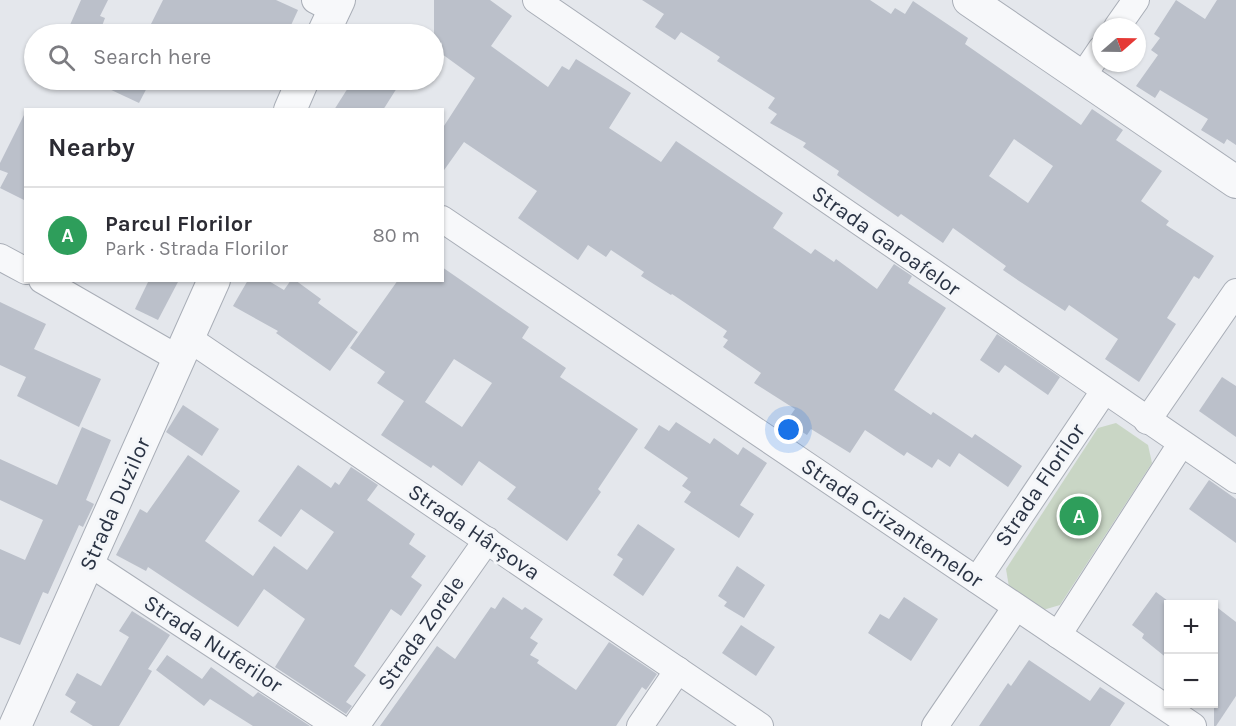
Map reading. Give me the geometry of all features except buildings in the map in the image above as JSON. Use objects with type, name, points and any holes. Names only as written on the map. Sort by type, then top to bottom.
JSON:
[{"type":"street","name":"Strada Garoafelor","points":[[536,0],[1236,480]]},
{"type":"street","points":[[969,0],[1236,182]]},
{"type":"street","points":[[1123,18],[1136,0]]},
{"type":"street","points":[[1082,76],[1092,62]]},
{"type":"street","points":[[291,108],[299,90]]},
{"type":"street","name":"Strada Crizantemelor","points":[[444,220],[1193,726]]},
{"type":"street","points":[[0,257],[24,270]]},
{"type":"street","name":"Strada Hârșova","points":[[46,282],[184,348],[487,540],[760,726]]},
{"type":"street","name":"Strada Duzilor","points":[[11,718],[89,563],[213,282]]},
{"type":"street","points":[[1147,420],[1236,292]]},
{"type":"street","name":"Strada Florilor","points":[[977,580],[1104,391]]},
{"type":"street","points":[[1058,635],[1181,444]]},
{"type":"street","name":"Strada Zorele","points":[[356,726],[487,540]]},
{"type":"street","name":"Strada Nuferilor","points":[[89,563],[337,726]]},
{"type":"street","points":[[935,726],[1016,607]]},
{"type":"street","points":[[640,726],[678,670]]},
{"type":"green space","points":[[1116,423],[1148,445],[1152,463],[1060,605],[1043,610],[1009,587],[1006,569],[1098,428]]},
{"type":"place","name":"Parcul Florilor","points":[[1079,516]]}]
